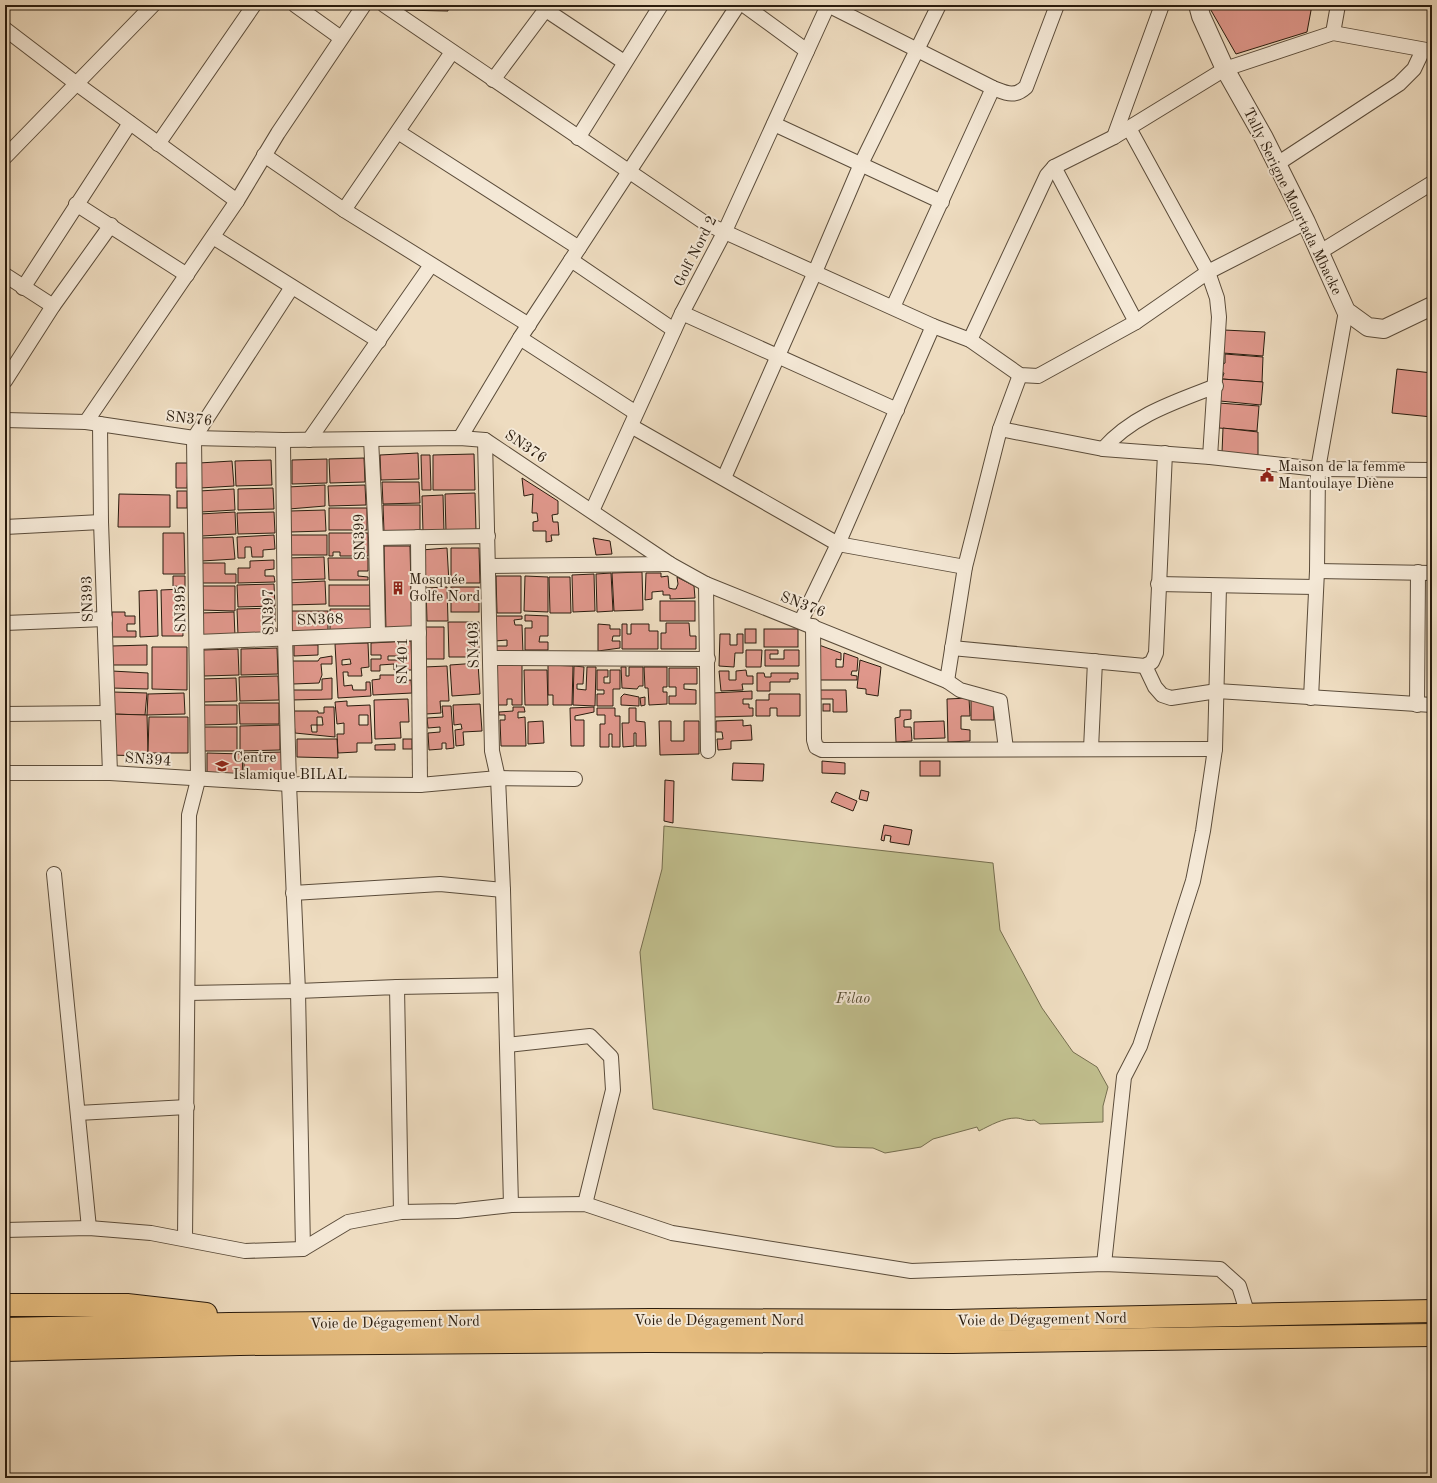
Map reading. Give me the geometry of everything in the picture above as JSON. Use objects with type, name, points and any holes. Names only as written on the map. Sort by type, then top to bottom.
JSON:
[{"type":"highway","points":[[5,1305],[127,1305],[215,1315],[246,1324]]},
{"type":"highway","name":"Voie de Dégagement Nord","points":[[5,1328],[651,1320],[951,1321],[1432,1311]]},
{"type":"highway","name":"Voie de Dégagement Nord","points":[[5,1350],[255,1344],[648,1341],[952,1342],[1432,1334]]},
{"type":"street","points":[[5,157],[153,5]]},
{"type":"street","points":[[158,144],[254,5]]},
{"type":"street","points":[[295,5],[341,38]]},
{"type":"street","points":[[86,422],[237,201],[264,155],[364,5]]},
{"type":"street","points":[[384,5],[705,223],[933,326],[970,340],[1020,375],[1032,377],[1043,374],[1136,322],[1208,272],[1306,222]]},
{"type":"street","points":[[578,138],[624,62],[661,5]]},
{"type":"street","points":[[828,5],[993,88],[1013,95],[1021,92],[1026,87],[1057,5]]},
{"type":"street","name":"Golf Nord 2","points":[[592,511],[674,330],[725,231],[828,5]]},
{"type":"street","points":[[724,478],[861,164],[916,49],[939,5]]},
{"type":"street","points":[[1114,138],[1162,5]]},
{"type":"street","name":"Tally Serigne Mourtada Mbacke","points":[[1198,5],[1201,16],[1225,69],[1277,164],[1306,222],[1346,311],[1368,327],[1379,329],[1388,327],[1432,306]]},
{"type":"street","points":[[1333,33],[1338,5]]},
{"type":"street","points":[[460,438],[520,338],[571,260],[745,6],[808,51]]},
{"type":"street","points":[[493,80],[547,7],[624,62]]},
{"type":"street","points":[[5,29],[77,84],[237,201]]},
{"type":"street","points":[[970,340],[1046,175],[1054,167],[1114,138],[1225,69],[1333,33],[1428,50],[1414,69],[1399,84],[1277,164]]},
{"type":"street","points":[[344,210],[452,52]]},
{"type":"street","points":[[893,307],[993,88]]},
{"type":"street","points":[[23,288],[76,204],[130,123]]},
{"type":"street","points":[[774,124],[942,202]]},
{"type":"street","points":[[1129,128],[1208,272],[1217,298],[1219,317],[1216,386],[1210,457]]},
{"type":"street","points":[[398,132],[579,248]]},
{"type":"street","points":[[264,155],[344,210],[529,325]]},
{"type":"street","points":[[1054,167],[1136,322]]},
{"type":"street","points":[[1320,252],[1432,182]]},
{"type":"street","points":[[76,204],[187,275]]},
{"type":"street","points":[[5,381],[53,306],[111,225]]},
{"type":"street","points":[[213,237],[379,341]]},
{"type":"street","points":[[571,260],[674,330]]},
{"type":"street","points":[[309,440],[431,265]]},
{"type":"street","points":[[5,275],[53,306]]},
{"type":"street","points":[[194,438],[292,287]]},
{"type":"street","points":[[1311,698],[1317,571],[1318,468],[1346,311]]},
{"type":"street","points":[[682,313],[897,410]]},
{"type":"street","points":[[933,326],[838,544],[807,623],[814,740],[816,748],[822,750],[1216,748]]},
{"type":"street","points":[[520,338],[636,413]]},
{"type":"street","points":[[948,681],[965,567],[1000,429],[1020,375]]},
{"type":"street","points":[[1103,449],[1136,420],[1216,386]]},
{"type":"street","name":"SN376","points":[[5,420],[86,422],[194,438],[283,440],[460,438],[486,440],[670,564],[706,584],[807,623],[948,681],[960,690],[1000,701],[1006,749]]},
{"type":"street","name":"SN393","points":[[100,424],[101,522],[110,773]]},
{"type":"street","points":[[631,426],[838,544],[965,567]]},
{"type":"street","points":[[1000,429],[1103,449],[1165,453],[1318,468],[1432,470]]},
{"type":"street","name":"SN395","points":[[185,1239],[189,815],[198,780],[194,438]]},
{"type":"street","name":"SN399","points":[[372,439],[378,634]]},
{"type":"street","name":"SN397","points":[[283,440],[285,637],[289,784],[298,992],[303,1249]]},
{"type":"street","name":"SN403","points":[[486,440],[492,751],[498,778],[503,890],[511,1205]]},
{"type":"street","points":[[952,648],[1146,666],[1152,662],[1156,653],[1165,453]]},
{"type":"street","points":[[5,527],[101,522]]},
{"type":"street","points":[[376,538],[488,536]]},
{"type":"street","name":"SN401","points":[[418,537],[420,785]]},
{"type":"street","points":[[488,566],[670,564]]},
{"type":"street","points":[[1317,571],[1432,573]]},
{"type":"street","points":[[1417,705],[1418,572]]},
{"type":"street","points":[[706,584],[708,751]]},
{"type":"street","points":[[1158,584],[1316,587]]},
{"type":"street","points":[[1104,1264],[1124,1077],[1140,1046],[1193,881],[1203,831],[1216,748],[1219,586]]},
{"type":"street","points":[[5,623],[105,619]]},
{"type":"street","name":"SN368","points":[[197,642],[285,637],[419,633]]},
{"type":"street","points":[[490,658],[708,658]]},
{"type":"street","points":[[1091,749],[1095,661]]},
{"type":"street","points":[[1146,666],[1155,687],[1162,695],[1171,698],[1217,691],[1432,706]]},
{"type":"street","points":[[5,714],[107,713]]},
{"type":"street","name":"SN394","points":[[5,773],[110,773],[198,780],[289,784],[420,785],[498,778],[575,779]]},
{"type":"street","points":[[54,874],[89,1228]]},
{"type":"street","points":[[293,893],[440,884],[503,890]]},
{"type":"street","points":[[188,994],[505,985]]},
{"type":"street","points":[[397,987],[401,1212]]},
{"type":"street","points":[[507,1045],[590,1036],[611,1057],[613,1090],[585,1204]]},
{"type":"street","points":[[78,1113],[186,1107]]},
{"type":"street","points":[[5,1230],[89,1228],[151,1233],[245,1251],[303,1249],[348,1222],[401,1212],[456,1211],[511,1205],[585,1204],[672,1233],[910,1271],[1104,1264],[1220,1269],[1239,1286],[1248,1315]]},
{"type":"green space","name":"Filao","points":[[664,826],[993,863],[1000,930],[1042,1008],[1073,1052],[1097,1067],[1108,1087],[1103,1106],[1103,1122],[1040,1124],[1034,1120],[1029,1121],[1011,1118],[997,1122],[979,1131],[977,1127],[933,1139],[921,1147],[885,1153],[873,1148],[836,1147],[653,1109],[640,952],[662,869]]},
{"type":"building","points":[[399,5],[448,5],[448,11],[399,10]]},
{"type":"building","points":[[1208,5],[1312,5],[1307,32],[1236,54]]},
{"type":"building","points":[[1224,330],[1265,332],[1263,356],[1223,353]]},
{"type":"building","points":[[1225,354],[1263,357],[1262,382],[1222,379],[1224,373],[1221,372],[1223,364],[1225,363]]},
{"type":"building","points":[[1397,369],[1432,373],[1432,417],[1392,413]]},
{"type":"building","points":[[1222,379],[1263,382],[1261,405],[1220,401]]},
{"type":"building","points":[[1219,403],[1259,406],[1257,431],[1219,428]]},
{"type":"building","points":[[1223,428],[1258,432],[1258,455],[1222,453]]},
{"type":"building","points":[[418,453],[419,479],[381,480],[380,455]]},
{"type":"building","points":[[474,454],[475,490],[433,490],[433,455]]},
{"type":"building","points":[[421,455],[430,455],[431,490],[422,490]]},
{"type":"building","points":[[364,458],[365,482],[330,483],[329,459]]},
{"type":"building","points":[[327,459],[327,483],[292,484],[292,460]]},
{"type":"building","points":[[271,460],[272,485],[236,486],[235,461]]},
{"type":"building","points":[[232,461],[234,486],[200,488],[199,463]]},
{"type":"building","points":[[176,463],[188,463],[187,488],[176,488]]},
{"type":"building","points":[[522,478],[558,501],[558,514],[552,515],[553,522],[558,522],[559,535],[551,535],[552,541],[546,542],[546,531],[533,531],[533,522],[538,521],[537,513],[532,513],[533,494],[524,496]]},
{"type":"building","points":[[382,482],[419,482],[420,503],[383,504]]},
{"type":"building","points":[[325,485],[325,506],[289,509],[288,487]]},
{"type":"building","points":[[365,485],[366,505],[329,506],[328,486]]},
{"type":"building","points":[[273,488],[274,509],[238,510],[238,489]]},
{"type":"building","points":[[234,489],[235,510],[201,512],[199,491]]},
{"type":"building","points":[[177,491],[187,491],[187,508],[177,508]]},
{"type":"building","points":[[475,493],[476,531],[446,532],[445,494]]},
{"type":"building","points":[[119,494],[170,495],[170,527],[118,527]]},
{"type":"building","points":[[443,495],[444,532],[423,532],[422,496]]},
{"type":"building","points":[[383,505],[420,505],[420,532],[384,532]]},
{"type":"building","points":[[329,508],[367,508],[367,530],[329,530]]},
{"type":"building","points":[[325,510],[326,531],[290,532],[290,511]]},
{"type":"building","points":[[235,512],[236,534],[202,536],[200,514]]},
{"type":"building","points":[[274,512],[275,533],[238,534],[237,513]]},
{"type":"building","points":[[163,533],[184,533],[185,574],[163,574]]},
{"type":"building","points":[[329,533],[368,533],[368,556],[340,556],[340,552],[333,552],[333,556],[329,556]]},
{"type":"building","points":[[274,535],[275,549],[263,550],[263,557],[252,557],[251,547],[245,547],[245,558],[238,558],[237,537]]},
{"type":"building","points":[[290,535],[327,535],[327,555],[290,555]]},
{"type":"building","points":[[233,537],[235,559],[202,561],[201,538]]},
{"type":"building","points":[[593,538],[610,541],[612,554],[596,555]]},
{"type":"building","name":"Mosquée Golfe Nord","points":[[384,546],[410,546],[412,630],[386,631]]},
{"type":"building","points":[[447,548],[449,583],[423,584],[421,550]]},
{"type":"building","points":[[451,548],[479,548],[480,583],[451,583]]},
{"type":"building","points":[[324,557],[325,579],[288,580],[287,558]]},
{"type":"building","points":[[328,558],[368,558],[368,571],[358,571],[358,576],[368,577],[368,580],[329,580]]},
{"type":"building","points":[[274,560],[274,569],[265,570],[265,576],[274,576],[275,582],[238,583],[238,568],[250,568],[250,561]]},
{"type":"building","points":[[201,563],[225,563],[225,574],[236,574],[236,583],[201,583]]},
{"type":"building","points":[[642,572],[643,610],[614,611],[612,573]]},
{"type":"building","points":[[611,573],[613,611],[597,612],[596,574]]},
{"type":"building","points":[[646,573],[661,573],[661,577],[668,576],[669,588],[673,589],[676,589],[678,584],[677,577],[694,586],[695,598],[670,599],[670,595],[663,595],[663,591],[652,592],[652,599],[645,600]]},
{"type":"building","points":[[594,574],[595,611],[573,612],[572,575]]},
{"type":"building","points":[[173,576],[185,576],[185,587],[173,586]]},
{"type":"building","points":[[496,576],[521,576],[521,613],[497,613]]},
{"type":"building","points":[[525,576],[548,577],[548,612],[524,611]]},
{"type":"building","points":[[549,577],[570,577],[571,613],[550,613]]},
{"type":"building","points":[[325,581],[326,604],[288,605],[287,583]]},
{"type":"building","points":[[274,584],[275,606],[238,607],[237,585]]},
{"type":"building","points":[[329,585],[370,585],[370,606],[329,606]]},
{"type":"building","points":[[201,586],[235,586],[235,611],[200,610]]},
{"type":"building","points":[[447,587],[448,621],[427,621],[426,588]]},
{"type":"building","points":[[451,587],[479,587],[479,612],[451,612]]},
{"type":"building","points":[[182,589],[183,636],[162,636],[161,590]]},
{"type":"building","points":[[157,590],[158,636],[140,637],[139,591]]},
{"type":"building","points":[[660,601],[695,601],[695,621],[660,621]]},
{"type":"building","points":[[275,608],[275,622],[265,623],[265,629],[276,628],[276,634],[238,635],[237,609]]},
{"type":"building","points":[[330,609],[373,609],[374,631],[330,632]]},
{"type":"building","points":[[291,611],[328,611],[328,633],[291,633]]},
{"type":"building","points":[[112,612],[125,612],[125,616],[135,616],[135,624],[127,624],[127,631],[136,631],[136,637],[112,637]]},
{"type":"building","points":[[234,612],[235,636],[201,637],[200,613]]},
{"type":"building","points":[[525,615],[548,616],[548,636],[540,636],[539,642],[548,642],[548,650],[525,650],[525,628],[532,628],[532,621],[525,621]]},
{"type":"building","points":[[494,616],[522,616],[522,619],[514,620],[515,625],[522,625],[523,653],[495,653],[495,646],[507,646],[507,640],[495,641]]},
{"type":"building","points":[[448,622],[479,622],[479,657],[449,657]]},
{"type":"building","points":[[666,623],[689,623],[690,636],[696,636],[696,649],[661,649],[661,633],[666,633]]},
{"type":"building","points":[[598,624],[610,625],[610,629],[620,629],[620,636],[613,636],[612,641],[620,641],[620,648],[598,651]]},
{"type":"building","points":[[622,624],[627,624],[627,634],[631,634],[631,624],[649,624],[649,631],[658,631],[658,649],[622,649]]},
{"type":"building","points":[[424,627],[444,627],[444,659],[425,659]]},
{"type":"building","points":[[745,629],[756,629],[756,643],[745,643]]},
{"type":"building","points":[[764,629],[798,629],[798,647],[764,647]]},
{"type":"building","points":[[720,634],[730,634],[730,645],[737,645],[737,634],[743,634],[743,653],[735,653],[734,667],[719,666]]},
{"type":"building","points":[[411,641],[412,670],[394,670],[394,664],[380,665],[380,671],[371,671],[371,659],[381,659],[381,655],[371,655],[371,643]],"holes":[[[388,656],[398,656],[398,660],[388,660]]]},
{"type":"building","points":[[368,643],[369,667],[361,668],[362,676],[348,676],[348,672],[343,672],[344,686],[352,685],[353,690],[366,690],[366,682],[370,682],[371,696],[338,698],[335,644]],"holes":[[[350,659],[351,664],[342,665],[342,660]]]},
{"type":"building","points":[[147,645],[147,665],[111,665],[111,646]]},
{"type":"building","points":[[294,645],[318,645],[318,655],[294,656]]},
{"type":"building","points":[[819,645],[841,653],[841,660],[836,659],[836,667],[843,667],[844,653],[858,658],[857,671],[852,671],[851,675],[857,676],[857,680],[819,680]]},
{"type":"building","points":[[152,647],[187,647],[187,690],[152,689]]},
{"type":"building","points":[[277,648],[278,674],[241,675],[241,649]]},
{"type":"building","points":[[238,649],[239,675],[204,676],[203,650]]},
{"type":"building","points":[[746,650],[762,650],[761,667],[746,667]]},
{"type":"building","points":[[765,650],[778,650],[778,654],[770,654],[770,659],[784,659],[784,650],[799,650],[799,666],[765,666]]},
{"type":"building","points":[[332,656],[332,664],[321,664],[322,675],[319,683],[293,684],[292,661],[318,661],[320,658]]},
{"type":"building","points":[[860,660],[881,667],[878,696],[866,694],[866,689],[857,688]]},
{"type":"building","points":[[478,663],[480,694],[452,696],[450,665]]},
{"type":"building","points":[[497,664],[522,665],[522,705],[512,705],[512,699],[507,699],[507,705],[496,705]]},
{"type":"building","points":[[548,665],[573,666],[572,705],[553,705],[553,695],[548,695]]},
{"type":"building","points":[[447,666],[449,701],[440,701],[441,713],[426,714],[424,667]]},
{"type":"building","points":[[574,666],[584,667],[583,684],[577,684],[577,689],[586,690],[587,667],[596,667],[595,706],[573,705]]},
{"type":"building","points":[[621,667],[626,667],[626,676],[629,676],[629,667],[643,667],[643,686],[639,686],[637,689],[622,688]]},
{"type":"building","points":[[644,667],[667,667],[667,687],[663,687],[663,692],[667,692],[667,704],[649,705],[648,688],[645,688]]},
{"type":"building","points":[[669,668],[697,668],[697,684],[684,684],[684,689],[696,690],[696,704],[669,704],[669,696],[676,696],[676,687],[669,687]]},
{"type":"building","points":[[524,670],[547,670],[548,705],[525,705]]},
{"type":"building","points":[[597,670],[608,670],[608,677],[604,677],[604,683],[610,683],[610,670],[620,670],[620,689],[613,689],[613,706],[597,706],[597,694],[604,694],[604,690],[597,690]]},
{"type":"building","points":[[746,670],[747,676],[753,676],[753,684],[742,684],[743,690],[721,691],[719,671],[729,671],[729,680],[736,680],[736,671]]},
{"type":"building","points":[[112,671],[148,673],[148,689],[111,688]]},
{"type":"building","points":[[757,673],[764,673],[765,677],[771,677],[771,673],[798,673],[798,679],[790,679],[790,682],[770,682],[770,691],[757,691]]},
{"type":"building","points":[[380,675],[398,675],[398,681],[411,680],[412,693],[373,695],[372,680],[380,679]]},
{"type":"building","points":[[278,676],[279,700],[240,701],[239,677]]},
{"type":"building","points":[[236,678],[237,701],[203,702],[202,679]]},
{"type":"building","points":[[332,678],[332,699],[292,700],[292,690],[322,690],[322,679]]},
{"type":"building","points":[[819,690],[846,690],[847,712],[833,712],[833,699],[819,699]]},
{"type":"building","points":[[752,691],[752,699],[743,699],[743,704],[749,704],[749,708],[753,708],[753,716],[714,717],[713,693]]},
{"type":"building","points":[[113,692],[147,693],[145,715],[111,714]]},
{"type":"building","points":[[184,693],[185,714],[147,715],[148,694]]},
{"type":"building","points":[[624,694],[639,697],[639,706],[621,705],[621,697]]},
{"type":"building","points":[[769,694],[800,694],[800,716],[777,716],[777,708],[770,708],[770,716],[756,716],[756,700],[769,700]]},
{"type":"building","points":[[645,697],[645,705],[641,706],[640,698]]},
{"type":"building","points":[[969,698],[970,716],[961,716],[961,729],[970,730],[970,741],[948,742],[947,699]]},
{"type":"building","points":[[408,699],[409,722],[400,722],[401,738],[375,739],[374,700]]},
{"type":"building","points":[[971,699],[993,702],[994,720],[971,720]]},
{"type":"building","points":[[347,701],[347,706],[370,705],[372,743],[357,743],[357,752],[338,753],[337,734],[344,734],[344,723],[337,724],[335,702]],"holes":[[[359,715],[368,715],[368,725],[359,725]]]},
{"type":"building","points":[[239,703],[279,703],[279,724],[240,724]]},
{"type":"building","points":[[480,704],[482,731],[463,732],[464,745],[456,746],[455,730],[462,729],[461,724],[454,725],[453,705]]},
{"type":"building","points":[[823,704],[830,704],[830,711],[823,711]]},
{"type":"building","points":[[203,705],[237,705],[237,724],[203,725]]},
{"type":"building","points":[[442,706],[451,706],[454,748],[446,749],[446,743],[442,743],[442,749],[429,750],[428,733],[440,732],[440,727],[428,728],[427,718],[443,717]]},
{"type":"building","points":[[324,707],[334,707],[335,737],[295,733],[293,711],[318,711],[318,713],[324,713]],"holes":[[[317,717],[322,717],[323,725],[317,725]],[[311,725],[317,725],[317,732],[312,732]]]},
{"type":"building","points":[[513,707],[524,707],[525,712],[518,712],[518,718],[525,717],[526,746],[501,746],[500,720],[505,720],[505,715],[499,715],[499,712],[513,711]]},
{"type":"building","points":[[594,707],[594,712],[575,716],[575,720],[584,720],[584,746],[571,746],[570,708]]},
{"type":"building","points":[[597,708],[615,708],[615,716],[620,716],[620,747],[612,747],[612,734],[609,734],[609,747],[600,747],[600,724],[605,724],[605,715],[597,715]]},
{"type":"building","points":[[629,708],[636,708],[636,721],[645,722],[646,746],[636,746],[636,733],[634,733],[634,746],[623,747],[622,723],[629,723]]},
{"type":"building","points":[[900,710],[911,710],[911,719],[904,720],[904,727],[911,727],[912,741],[896,742],[895,718],[900,717]]},
{"type":"building","points":[[111,714],[147,715],[148,753],[146,756],[110,755]]},
{"type":"building","points":[[149,717],[188,717],[188,753],[148,753]]},
{"type":"building","points":[[743,720],[743,726],[751,725],[752,740],[731,741],[731,749],[718,750],[717,739],[723,739],[722,732],[716,732],[716,721]]},
{"type":"building","points":[[543,721],[544,743],[528,744],[528,722]]},
{"type":"building","points":[[659,721],[671,721],[671,741],[684,741],[684,721],[699,721],[699,754],[660,755]]},
{"type":"building","points":[[944,721],[945,738],[914,739],[914,722]]},
{"type":"building","points":[[280,725],[280,750],[240,751],[240,726]]},
{"type":"building","points":[[204,727],[237,727],[237,751],[204,751]]},
{"type":"building","points":[[297,739],[337,739],[338,758],[297,757]]},
{"type":"building","points":[[403,739],[412,739],[412,749],[403,749]]},
{"type":"building","points":[[395,744],[395,750],[375,750],[375,745]]},
{"type":"building","points":[[282,752],[282,777],[244,777],[244,753]]},
{"type":"building","points":[[207,753],[243,754],[242,778],[207,777]]},
{"type":"building","points":[[822,761],[845,763],[845,774],[822,773]]},
{"type":"building","points":[[920,761],[940,761],[940,776],[920,776]]},
{"type":"building","points":[[733,763],[764,764],[763,781],[732,780]]},
{"type":"building","points":[[665,780],[674,781],[673,823],[664,821]]},
{"type":"building","points":[[861,790],[869,792],[867,801],[859,799]]},
{"type":"building","points":[[836,792],[857,801],[853,811],[831,802]]},
{"type":"building","points":[[884,825],[912,830],[909,845],[890,842],[891,836],[885,835],[884,841],[881,840]]},
{"type":"place","name":"Maison de la femme Mantoulaye Diène","points":[[1267,475]]},
{"type":"place","name":"Mosquée Golfe Nord","points":[[398,588]]},
{"type":"place","name":"Centre Islamique BILAL","points":[[222,766]]}]
